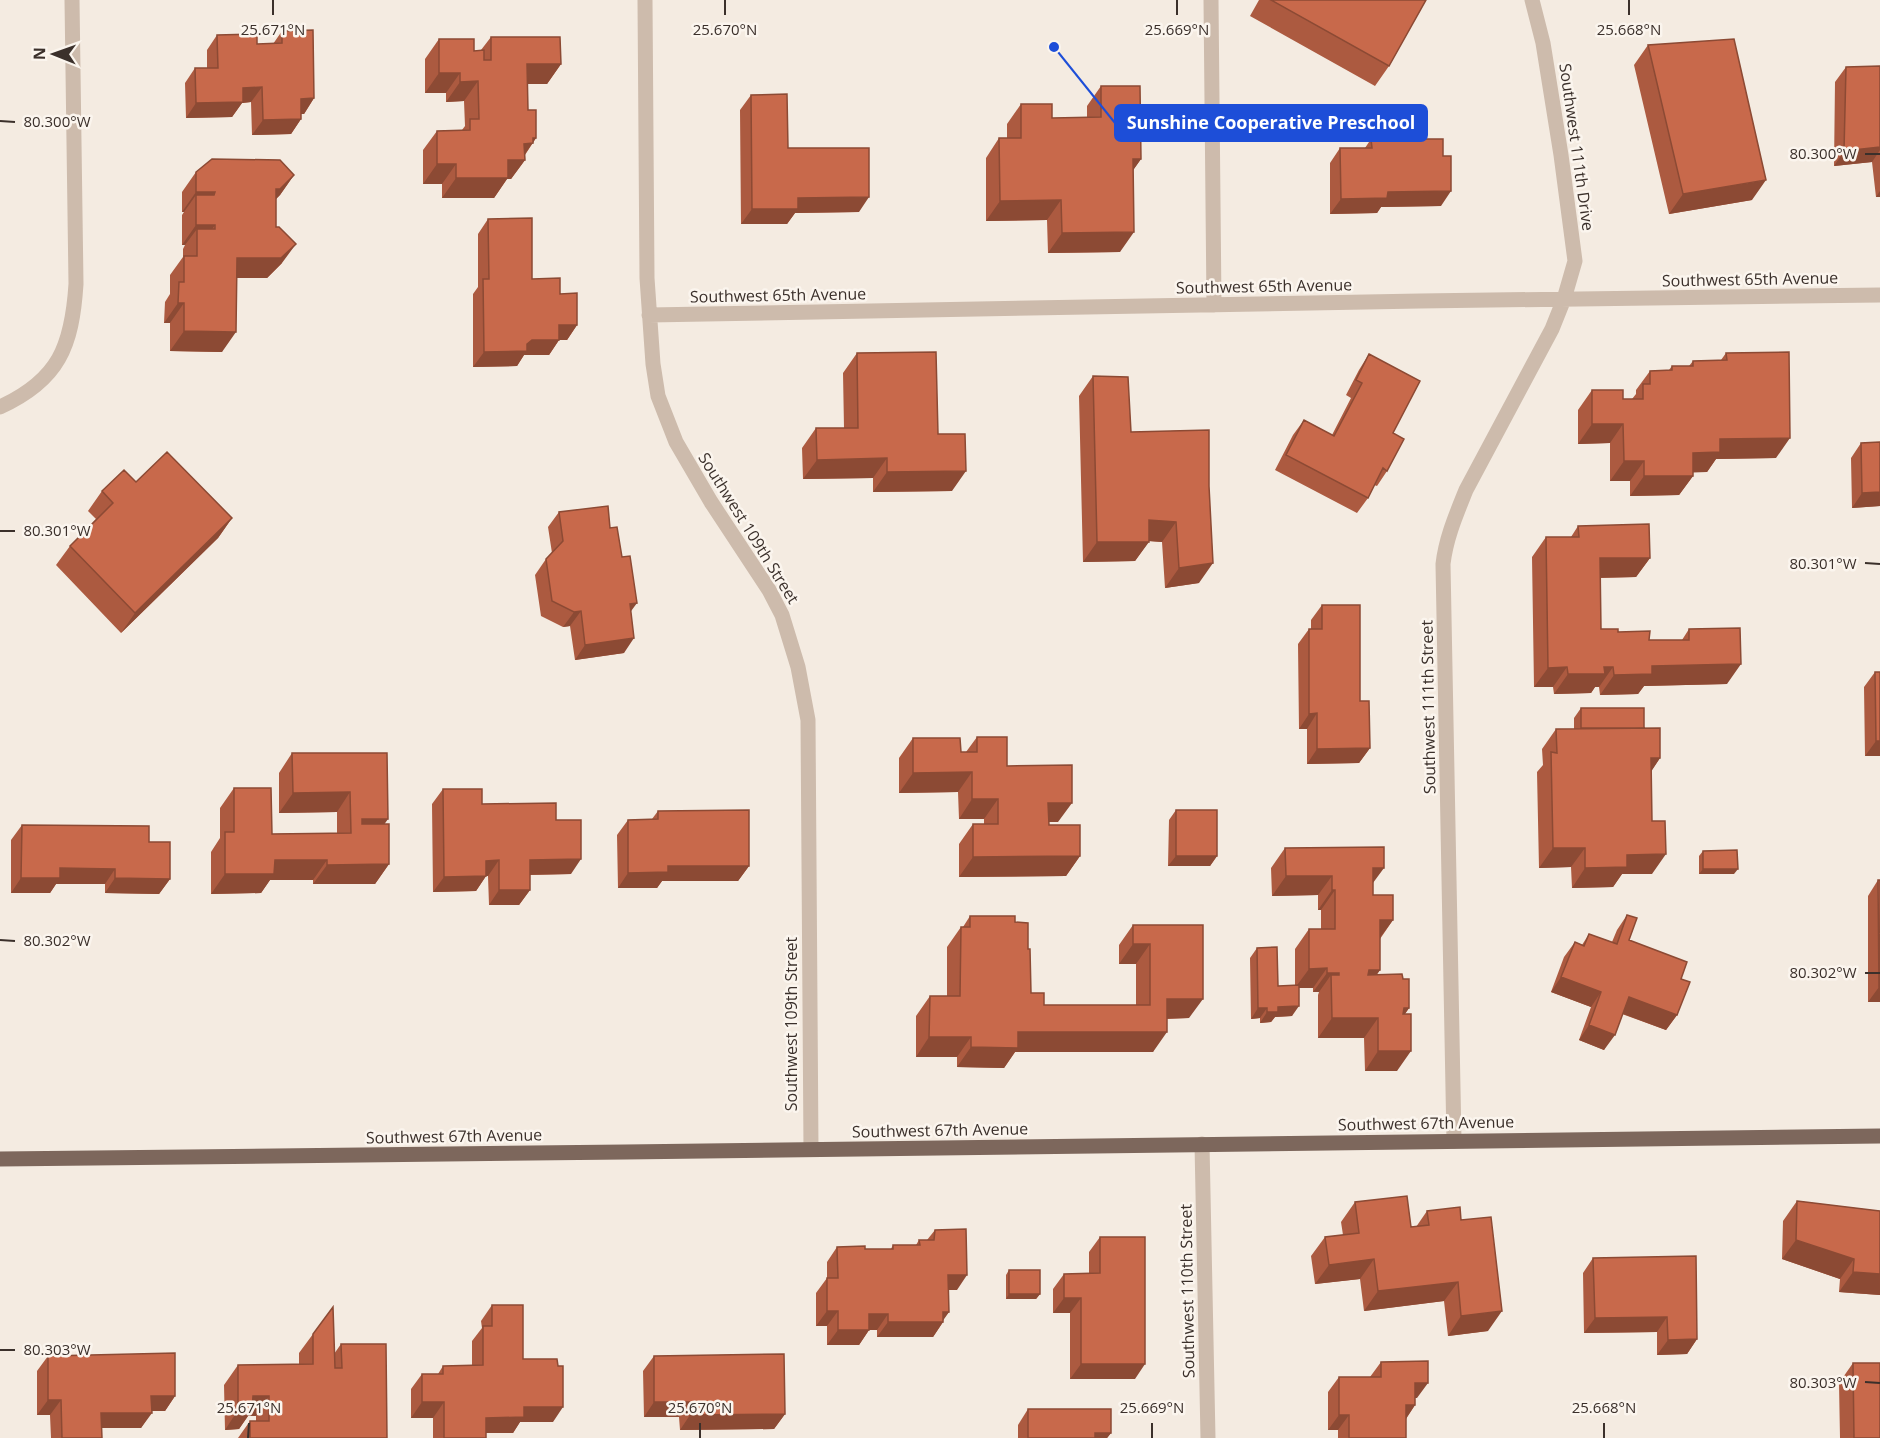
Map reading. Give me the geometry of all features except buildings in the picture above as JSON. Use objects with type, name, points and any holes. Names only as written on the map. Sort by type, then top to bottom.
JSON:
[{"type":"main road","name":"Southwest 67th Avenue","points":[[0,1159],[1880,1136]]},
{"type":"street","points":[[0,407],[20,398],[54,366],[65,347],[72,326],[76,284],[72,0]]},
{"type":"street","name":"Southwest 109th Street","points":[[645,0],[647,278],[652,364],[658,396],[676,442],[711,502],[769,590],[782,615],[791,639],[808,720],[811,1149]]},
{"type":"street","points":[[1211,0],[1214,305]]},
{"type":"street","name":"Southwest 111th Drive","points":[[1532,0],[1543,43],[1575,261],[1564,299]]},
{"type":"street","name":"Southwest 65th Avenue","points":[[649,315],[1880,295]]},
{"type":"street","name":"Southwest 111th Street","points":[[1454,1141],[1444,554],[1466,490],[1552,329],[1564,299]]},
{"type":"street","name":"Southwest 110th Street","points":[[1202,1144],[1208,1438]]},
{"type":"place","name":"Sunshine Cooperative Preschool","points":[[1054,47]]}]
